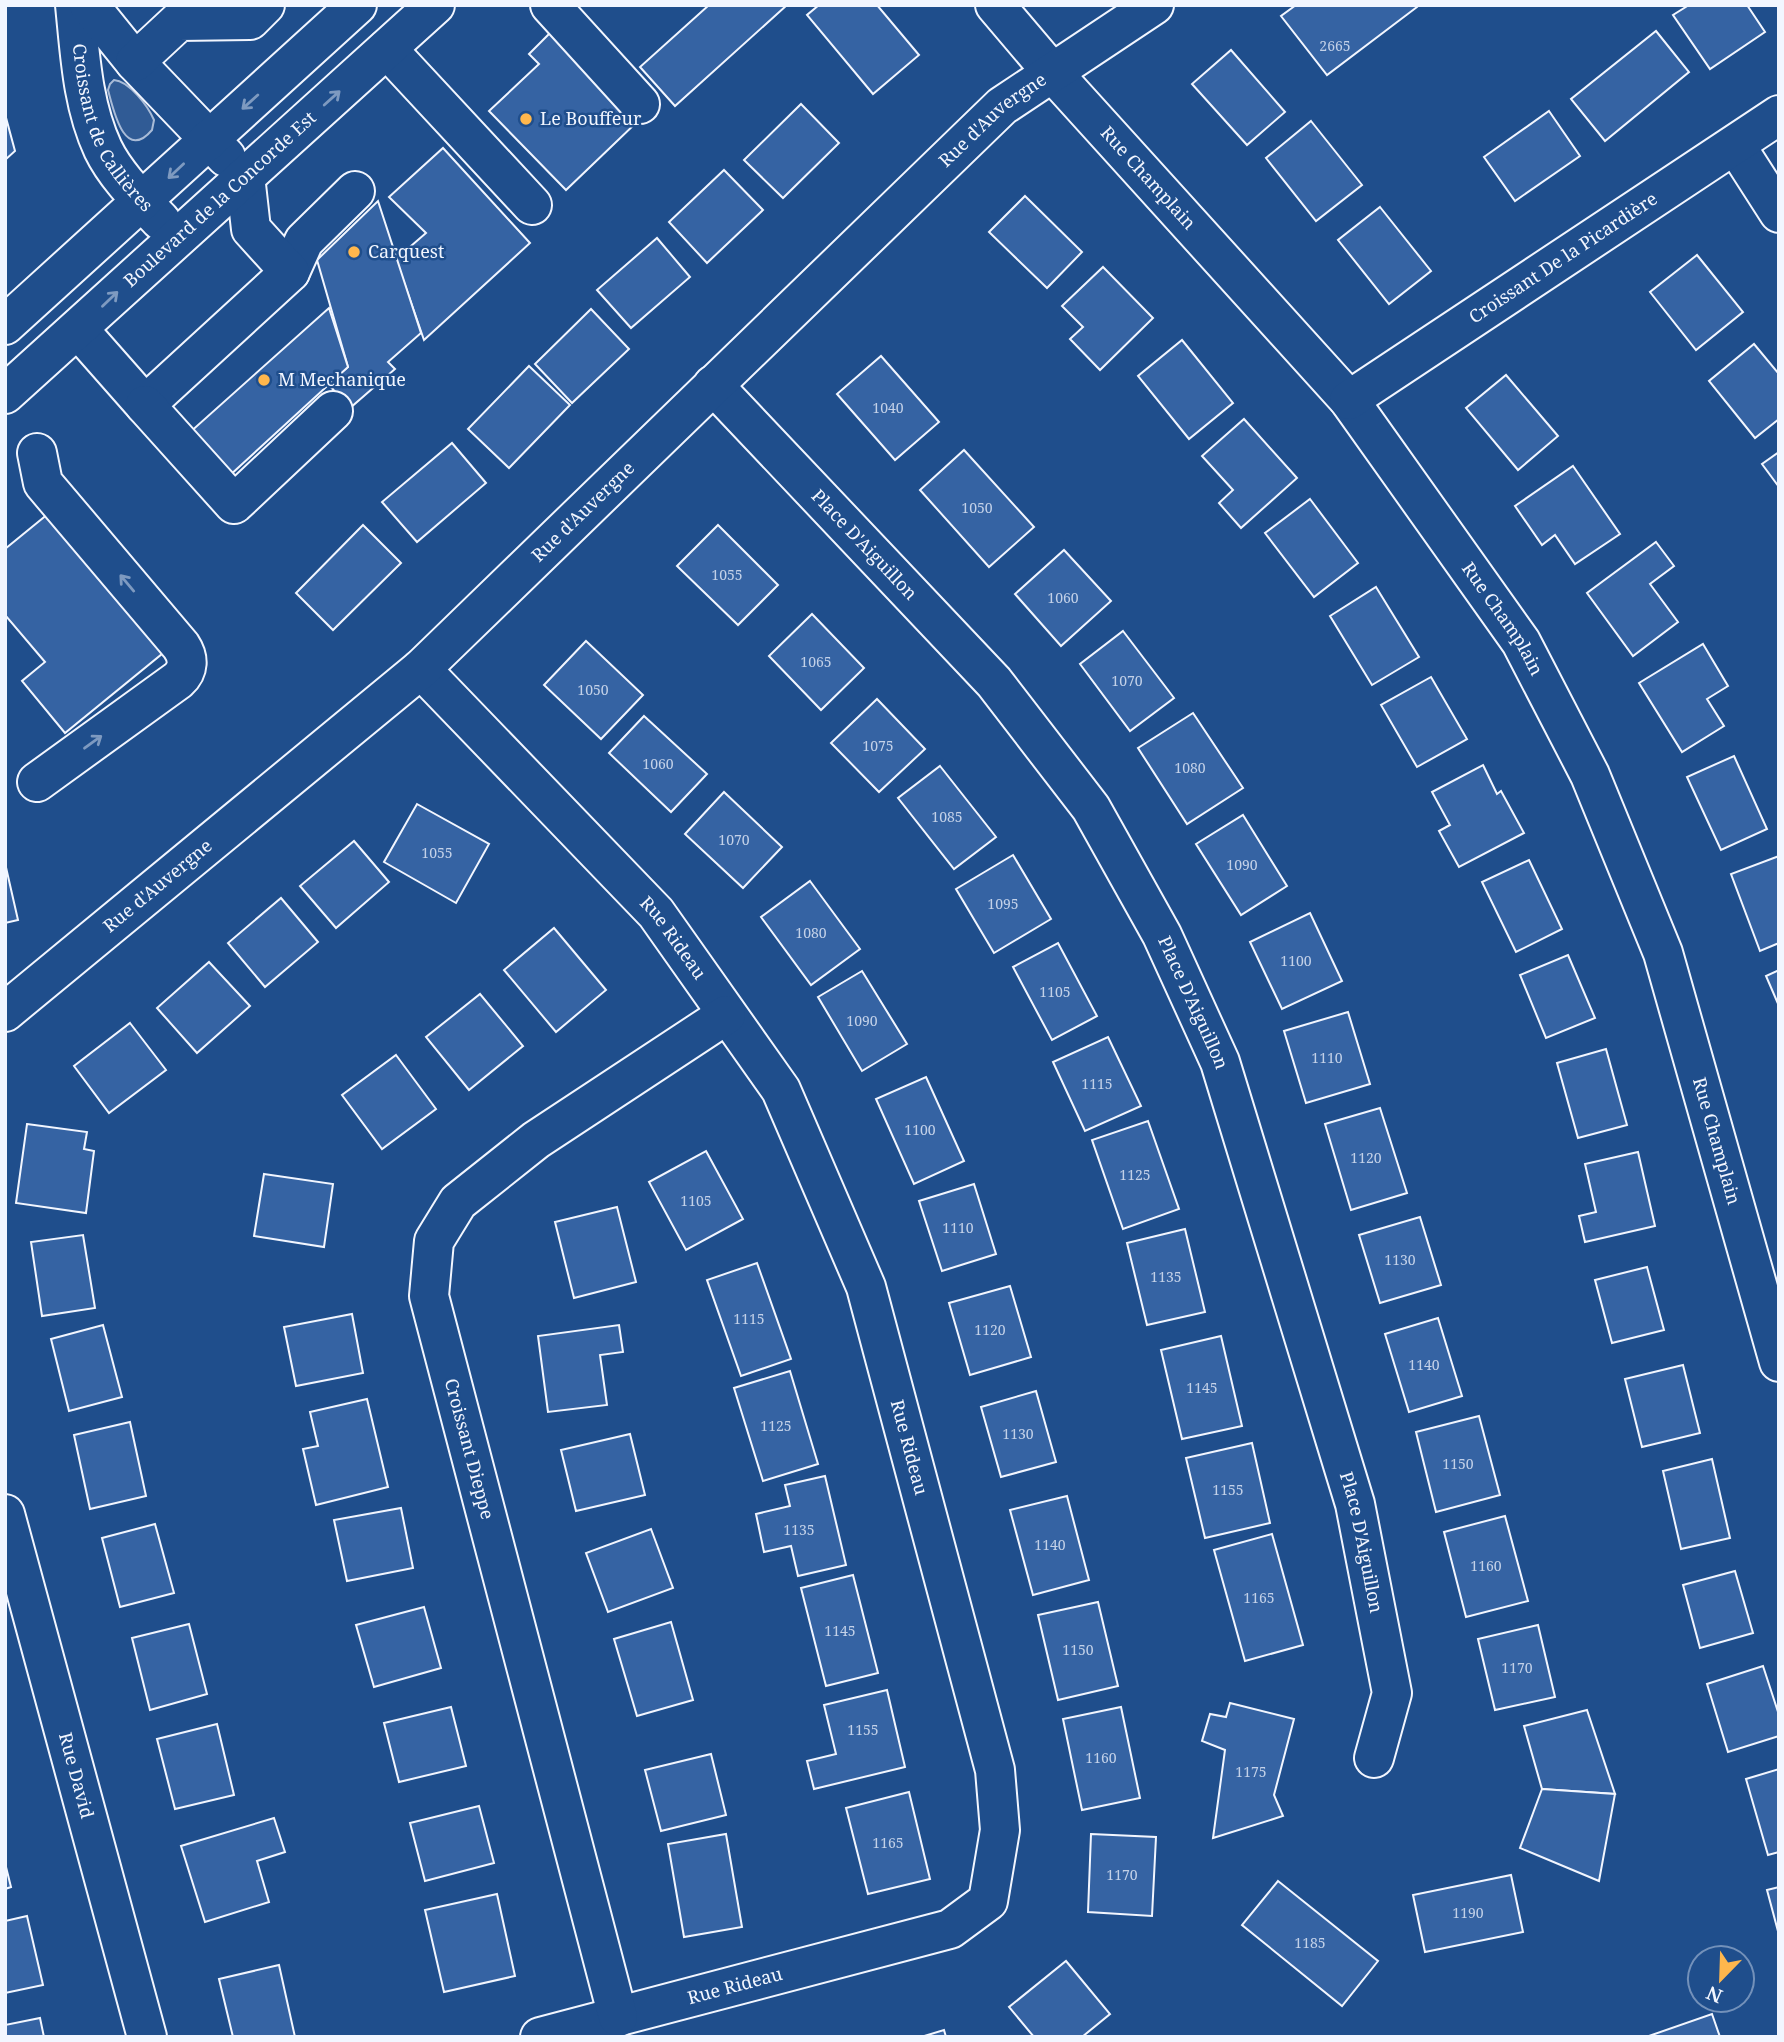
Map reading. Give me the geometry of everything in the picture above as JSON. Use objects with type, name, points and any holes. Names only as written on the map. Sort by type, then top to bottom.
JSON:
[{"type":"street","name":"Croissant de Callières","points":[[75,5],[85,94],[103,148],[114,167],[142,202],[177,237]]},
{"type":"street","name":"Croissant de Callières","points":[[89,5],[135,62],[245,176]]},
{"type":"street","points":[[5,325],[357,5]]},
{"type":"street","name":"Boulevard de la Concorde Est","points":[[5,394],[435,5]]},
{"type":"street","points":[[550,5],[640,104]]},
{"type":"street","name":"Rue Champlain","points":[[995,5],[1051,71],[1349,400],[1521,642],[1590,775],[1663,953],[1779,1362]]},
{"type":"street","name":"Rue d'Auvergne","points":[[5,1012],[421,669],[1002,106],[1154,5]]},
{"type":"street","points":[[135,62],[172,13],[257,13],[292,64]]},
{"type":"street","points":[[387,49],[532,205]]},
{"type":"street","name":"Croissant De la Picardière","points":[[1349,400],[1779,116]]},
{"type":"street","points":[[1735,146],[1779,212]]},
{"type":"street","points":[[245,176],[251,229],[290,272]]},
{"type":"street","points":[[145,405],[290,272],[304,241],[355,191]]},
{"type":"street","points":[[177,237],[251,229]]},
{"type":"street","points":[[78,329],[234,504],[333,411]]},
{"type":"street","name":"Place D'Aiguillon","points":[[713,385],[994,682],[1091,808],[1162,935],[1220,1062],[1355,1504],[1392,1693],[1374,1758]]},
{"type":"street","points":[[37,453],[43,483],[181,646],[186,653],[187,665],[186,671],[178,680],[37,782]]},
{"type":"street","name":"Rue Rideau","points":[[421,669],[656,913],[781,1090],[866,1287],[995,1770],[1000,1830],[988,1901],[950,1929],[540,2037]]},
{"type":"street","name":"Croissant Dieppe","points":[[618,2017],[429,1296],[434,1241],[458,1202],[526,1148],[726,1015]]},
{"type":"street","name":"Rue David","points":[[5,1514],[147,2037]]},
{"type":"shaded area","points":[[114,80],[132,89],[154,120],[152,130],[142,138],[134,140],[127,137],[121,129],[108,90]]},
{"type":"building","points":[[709,5],[787,5],[675,106],[640,67]]},
{"type":"building","points":[[819,5],[877,5],[919,55],[873,94],[807,15]]},
{"type":"building","points":[[1296,5],[1417,7],[1327,75],[1281,16]]},
{"type":"building","points":[[1689,5],[1747,5],[1765,32],[1710,69],[1673,15]]},
{"type":"building","points":[[1656,31],[1689,72],[1605,141],[1571,99]]},
{"type":"building","points":[[551,32],[638,121],[566,190],[489,111],[539,64],[529,54]]},
{"type":"building","points":[[1231,50],[1285,112],[1247,145],[1192,84]]},
{"type":"building","points":[[801,104],[839,143],[783,198],[744,160]]},
{"type":"building","points":[[1549,111],[1580,156],[1515,201],[1484,157]]},
{"type":"building","points":[[5,114],[15,151],[5,160]]},
{"type":"building","points":[[1311,121],[1362,185],[1316,221],[1266,158]]},
{"type":"building","points":[[443,148],[530,243],[424,340],[396,259],[426,233],[389,197]]},
{"type":"building","points":[[724,170],[763,210],[707,263],[669,222]]},
{"type":"building","points":[[1025,196],[1082,252],[1047,288],[989,232]]},
{"type":"building","points":[[378,201],[421,333],[388,362],[395,369],[350,408],[328,384],[348,367],[317,260]]},
{"type":"building","points":[[1380,207],[1431,271],[1389,304],[1338,240]]},
{"type":"building","points":[[657,238],[690,277],[631,328],[597,290]]},
{"type":"building","points":[[1697,255],[1743,312],[1696,350],[1650,292]]},
{"type":"building","points":[[1103,267],[1153,318],[1100,370],[1070,339],[1083,327],[1062,306]]},
{"type":"building","points":[[329,308],[348,367],[228,477],[188,434]]},
{"type":"building","points":[[591,309],[629,349],[572,403],[535,364]]},
{"type":"building","points":[[1182,340],[1233,403],[1189,439],[1138,376]]},
{"type":"building","points":[[1754,344],[1779,374],[1779,419],[1755,438],[1709,381]]},
{"type":"building","points":[[881,356],[939,422],[895,460],[837,394]]},
{"type":"building","points":[[529,366],[570,405],[509,468],[468,429]]},
{"type":"building","points":[[1506,375],[1558,436],[1518,470],[1466,408]]},
{"type":"building","points":[[1244,419],[1297,478],[1241,528],[1219,503],[1233,490],[1202,456]]},
{"type":"building","points":[[452,443],[486,483],[417,542],[382,502]]},
{"type":"building","points":[[964,450],[1034,527],[989,567],[920,490]]},
{"type":"building","points":[[1779,452],[1779,487],[1762,464]]},
{"type":"building","points":[[1573,466],[1620,534],[1575,564],[1555,535],[1542,545],[1515,506]]},
{"type":"building","points":[[1310,499],[1358,563],[1314,597],[1265,533]]},
{"type":"building","points":[[54,509],[168,649],[65,733],[22,681],[45,662],[5,615],[5,549]]},
{"type":"building","points":[[363,525],[401,563],[333,630],[296,593]]},
{"type":"building","points":[[718,525],[778,585],[738,625],[677,566]]},
{"type":"building","points":[[1656,542],[1674,566],[1650,584],[1678,622],[1633,656],[1587,593]]},
{"type":"building","points":[[1064,550],[1111,601],[1061,646],[1015,594]]},
{"type":"building","points":[[1376,587],[1419,657],[1372,685],[1330,616]]},
{"type":"building","points":[[812,614],[864,668],[821,710],[769,656]]},
{"type":"building","points":[[1123,631],[1174,698],[1130,731],[1080,664]]},
{"type":"building","points":[[586,641],[643,695],[601,739],[544,685]]},
{"type":"building","points":[[1703,644],[1728,686],[1707,699],[1724,726],[1682,752],[1639,683]]},
{"type":"building","points":[[1431,677],[1467,739],[1417,767],[1381,705]]},
{"type":"building","points":[[877,699],[925,749],[879,792],[831,743]]},
{"type":"building","points":[[1193,713],[1243,788],[1187,824],[1138,748]]},
{"type":"building","points":[[644,716],[707,774],[671,812],[609,753]]},
{"type":"building","points":[[1734,756],[1767,829],[1721,850],[1687,777]]},
{"type":"building","points":[[1483,765],[1497,794],[1501,791],[1524,833],[1459,867],[1439,831],[1450,825],[1432,792]]},
{"type":"building","points":[[940,766],[996,837],[954,869],[898,798]]},
{"type":"building","points":[[724,792],[782,847],[743,888],[685,834]]},
{"type":"building","points":[[417,804],[489,844],[456,903],[384,862]]},
{"type":"building","points":[[1243,815],[1287,886],[1241,915],[1196,844]]},
{"type":"building","points":[[354,841],[389,882],[336,928],[300,886]]},
{"type":"building","points":[[1013,855],[1051,919],[994,953],[956,889]]},
{"type":"building","points":[[1779,856],[1779,943],[1760,951],[1731,874]]},
{"type":"building","points":[[1529,860],[1562,929],[1516,952],[1482,882]]},
{"type":"building","points":[[5,863],[18,920],[5,923]]},
{"type":"building","points":[[810,881],[860,949],[811,985],[761,917]]},
{"type":"building","points":[[281,898],[318,942],[265,987],[228,943]]},
{"type":"building","points":[[1310,913],[1342,981],[1282,1009],[1250,942]]},
{"type":"building","points":[[554,928],[606,990],[556,1032],[504,970]]},
{"type":"building","points":[[1058,943],[1097,1016],[1052,1040],[1013,967]]},
{"type":"building","points":[[1568,955],[1595,1018],[1546,1038],[1520,975]]},
{"type":"building","points":[[209,962],[250,1006],[197,1053],[157,1008]]},
{"type":"building","points":[[1779,970],[1779,1006],[1766,976]]},
{"type":"building","points":[[862,971],[907,1044],[862,1071],[818,997]]},
{"type":"building","points":[[480,994],[523,1046],[469,1090],[426,1037]]},
{"type":"building","points":[[1348,1012],[1370,1084],[1306,1103],[1284,1031]]},
{"type":"building","points":[[130,1023],[166,1070],[109,1113],[74,1066]]},
{"type":"building","points":[[1108,1037],[1141,1106],[1085,1131],[1053,1062]]},
{"type":"building","points":[[1606,1049],[1627,1125],[1578,1138],[1557,1063]]},
{"type":"building","points":[[396,1055],[436,1109],[382,1149],[342,1095]]},
{"type":"building","points":[[926,1077],[964,1161],[914,1184],[876,1099]]},
{"type":"building","points":[[1380,1108],[1407,1193],[1351,1210],[1325,1124]]},
{"type":"building","points":[[1148,1121],[1179,1209],[1123,1229],[1092,1140]]},
{"type":"building","points":[[27,1124],[87,1132],[84,1149],[94,1151],[86,1213],[16,1203]]},
{"type":"building","points":[[706,1151],[743,1219],[686,1250],[649,1182]]},
{"type":"building","points":[[1638,1152],[1655,1226],[1585,1242],[1579,1216],[1596,1212],[1585,1164]]},
{"type":"building","points":[[264,1174],[333,1184],[324,1247],[254,1236]]},
{"type":"building","points":[[974,1184],[996,1254],[942,1271],[919,1201]]},
{"type":"building","points":[[617,1207],[636,1282],[574,1298],[555,1222]]},
{"type":"building","points":[[1420,1217],[1441,1285],[1380,1303],[1359,1235]]},
{"type":"building","points":[[1185,1229],[1205,1312],[1147,1325],[1127,1243]]},
{"type":"building","points":[[83,1235],[95,1308],[42,1316],[31,1242]]},
{"type":"building","points":[[757,1263],[791,1359],[741,1376],[707,1280]]},
{"type":"building","points":[[1647,1267],[1664,1330],[1612,1343],[1595,1280]]},
{"type":"building","points":[[1010,1286],[1031,1357],[970,1375],[949,1303]]},
{"type":"building","points":[[352,1314],[363,1373],[296,1386],[284,1327]]},
{"type":"building","points":[[1438,1318],[1462,1396],[1409,1412],[1385,1334]]},
{"type":"building","points":[[103,1325],[122,1397],[69,1411],[51,1339]]},
{"type":"building","points":[[619,1325],[623,1352],[600,1355],[607,1405],[548,1412],[538,1336]]},
{"type":"building","points":[[1221,1336],[1242,1426],[1182,1439],[1161,1350]]},
{"type":"building","points":[[1683,1365],[1700,1433],[1642,1447],[1625,1379]]},
{"type":"building","points":[[790,1371],[818,1464],[763,1481],[734,1388]]},
{"type":"building","points":[[1036,1391],[1056,1462],[1001,1477],[981,1407]]},
{"type":"building","points":[[367,1399],[388,1487],[316,1505],[303,1449],[318,1446],[310,1412]]},
{"type":"building","points":[[1479,1416],[1500,1495],[1436,1512],[1416,1432]]},
{"type":"building","points":[[130,1422],[146,1496],[90,1509],[74,1435]]},
{"type":"building","points":[[630,1434],[645,1495],[576,1511],[561,1450]]},
{"type":"building","points":[[1252,1443],[1270,1523],[1205,1538],[1186,1458]]},
{"type":"building","points":[[1712,1459],[1730,1538],[1681,1549],[1663,1471]]},
{"type":"building","points":[[825,1476],[846,1565],[798,1576],[791,1546],[764,1552],[756,1514],[790,1506],[785,1485]]},
{"type":"building","points":[[1067,1496],[1089,1580],[1033,1595],[1010,1510]]},
{"type":"building","points":[[401,1508],[413,1568],[347,1581],[334,1520]]},
{"type":"building","points":[[1505,1516],[1528,1601],[1466,1617],[1444,1532]]},
{"type":"building","points":[[155,1524],[174,1593],[120,1607],[102,1538]]},
{"type":"building","points":[[651,1529],[673,1588],[608,1612],[586,1553]]},
{"type":"building","points":[[1272,1534],[1303,1645],[1245,1661],[1214,1550]]},
{"type":"building","points":[[1735,1571],[1753,1633],[1700,1648],[1683,1585]]},
{"type":"building","points":[[853,1575],[878,1673],[826,1686],[801,1588]]},
{"type":"building","points":[[1098,1602],[1118,1686],[1058,1700],[1038,1615]]},
{"type":"building","points":[[424,1607],[441,1668],[374,1687],[356,1625]]},
{"type":"building","points":[[671,1622],[693,1700],[637,1716],[614,1639]]},
{"type":"building","points":[[189,1624],[207,1694],[150,1710],[132,1638]]},
{"type":"building","points":[[1538,1625],[1555,1697],[1495,1710],[1478,1639]]},
{"type":"building","points":[[1763,1666],[1779,1715],[1779,1736],[1728,1752],[1707,1684]]},
{"type":"building","points":[[887,1690],[905,1767],[814,1789],[807,1761],[836,1754],[824,1705]]},
{"type":"building","points":[[1230,1703],[1294,1719],[1274,1795],[1283,1816],[1213,1838],[1225,1750],[1202,1741],[1210,1714],[1226,1717]]},
{"type":"building","points":[[451,1707],[466,1766],[399,1782],[384,1723]]},
{"type":"building","points":[[1121,1707],[1140,1798],[1082,1810],[1063,1719]]},
{"type":"building","points":[[1587,1710],[1615,1794],[1542,1789],[1524,1726]]},
{"type":"building","points":[[217,1724],[234,1795],[175,1809],[157,1739]]},
{"type":"building","points":[[711,1754],[726,1815],[661,1831],[645,1770]]},
{"type":"building","points":[[1779,1769],[1779,1852],[1768,1855],[1746,1779]]},
{"type":"building","points":[[1542,1789],[1615,1794],[1599,1881],[1520,1848]]},
{"type":"building","points":[[909,1792],[930,1879],[868,1894],[846,1808]]},
{"type":"building","points":[[479,1806],[494,1863],[425,1881],[410,1823]]},
{"type":"building","points":[[274,1818],[285,1852],[257,1861],[269,1902],[205,1922],[181,1846]]},
{"type":"building","points":[[726,1834],[742,1927],[684,1937],[668,1844]]},
{"type":"building","points":[[1091,1834],[1156,1837],[1152,1916],[1088,1912]]},
{"type":"building","points":[[5,1863],[11,1887],[5,1889]]},
{"type":"building","points":[[1511,1875],[1523,1932],[1425,1952],[1413,1895]]},
{"type":"building","points":[[1278,1881],[1378,1961],[1342,2006],[1242,1925]]},
{"type":"building","points":[[1779,1887],[1779,1935],[1767,1890]]},
{"type":"building","points":[[497,1894],[515,1976],[444,1992],[425,1910]]},
{"type":"building","points":[[27,1916],[43,1985],[5,1993],[5,1921]]},
{"type":"building","points":[[1066,1961],[1110,2014],[1082,2037],[1034,2037],[1009,2007]]},
{"type":"building","points":[[279,1965],[295,2037],[233,2037],[219,1979]]},
{"type":"building","points":[[1712,2014],[1720,2037],[1646,2037]]},
{"type":"building","points":[[40,2018],[44,2037],[5,2037],[5,2025]]},
{"type":"building","points":[[944,2030],[946,2037],[921,2037]]},
{"type":"place","name":"Le Bouffeur","points":[[526,119]]},
{"type":"place","name":"Carquest","points":[[354,252]]},
{"type":"place","name":"M Mechanique","points":[[264,380]]}]
